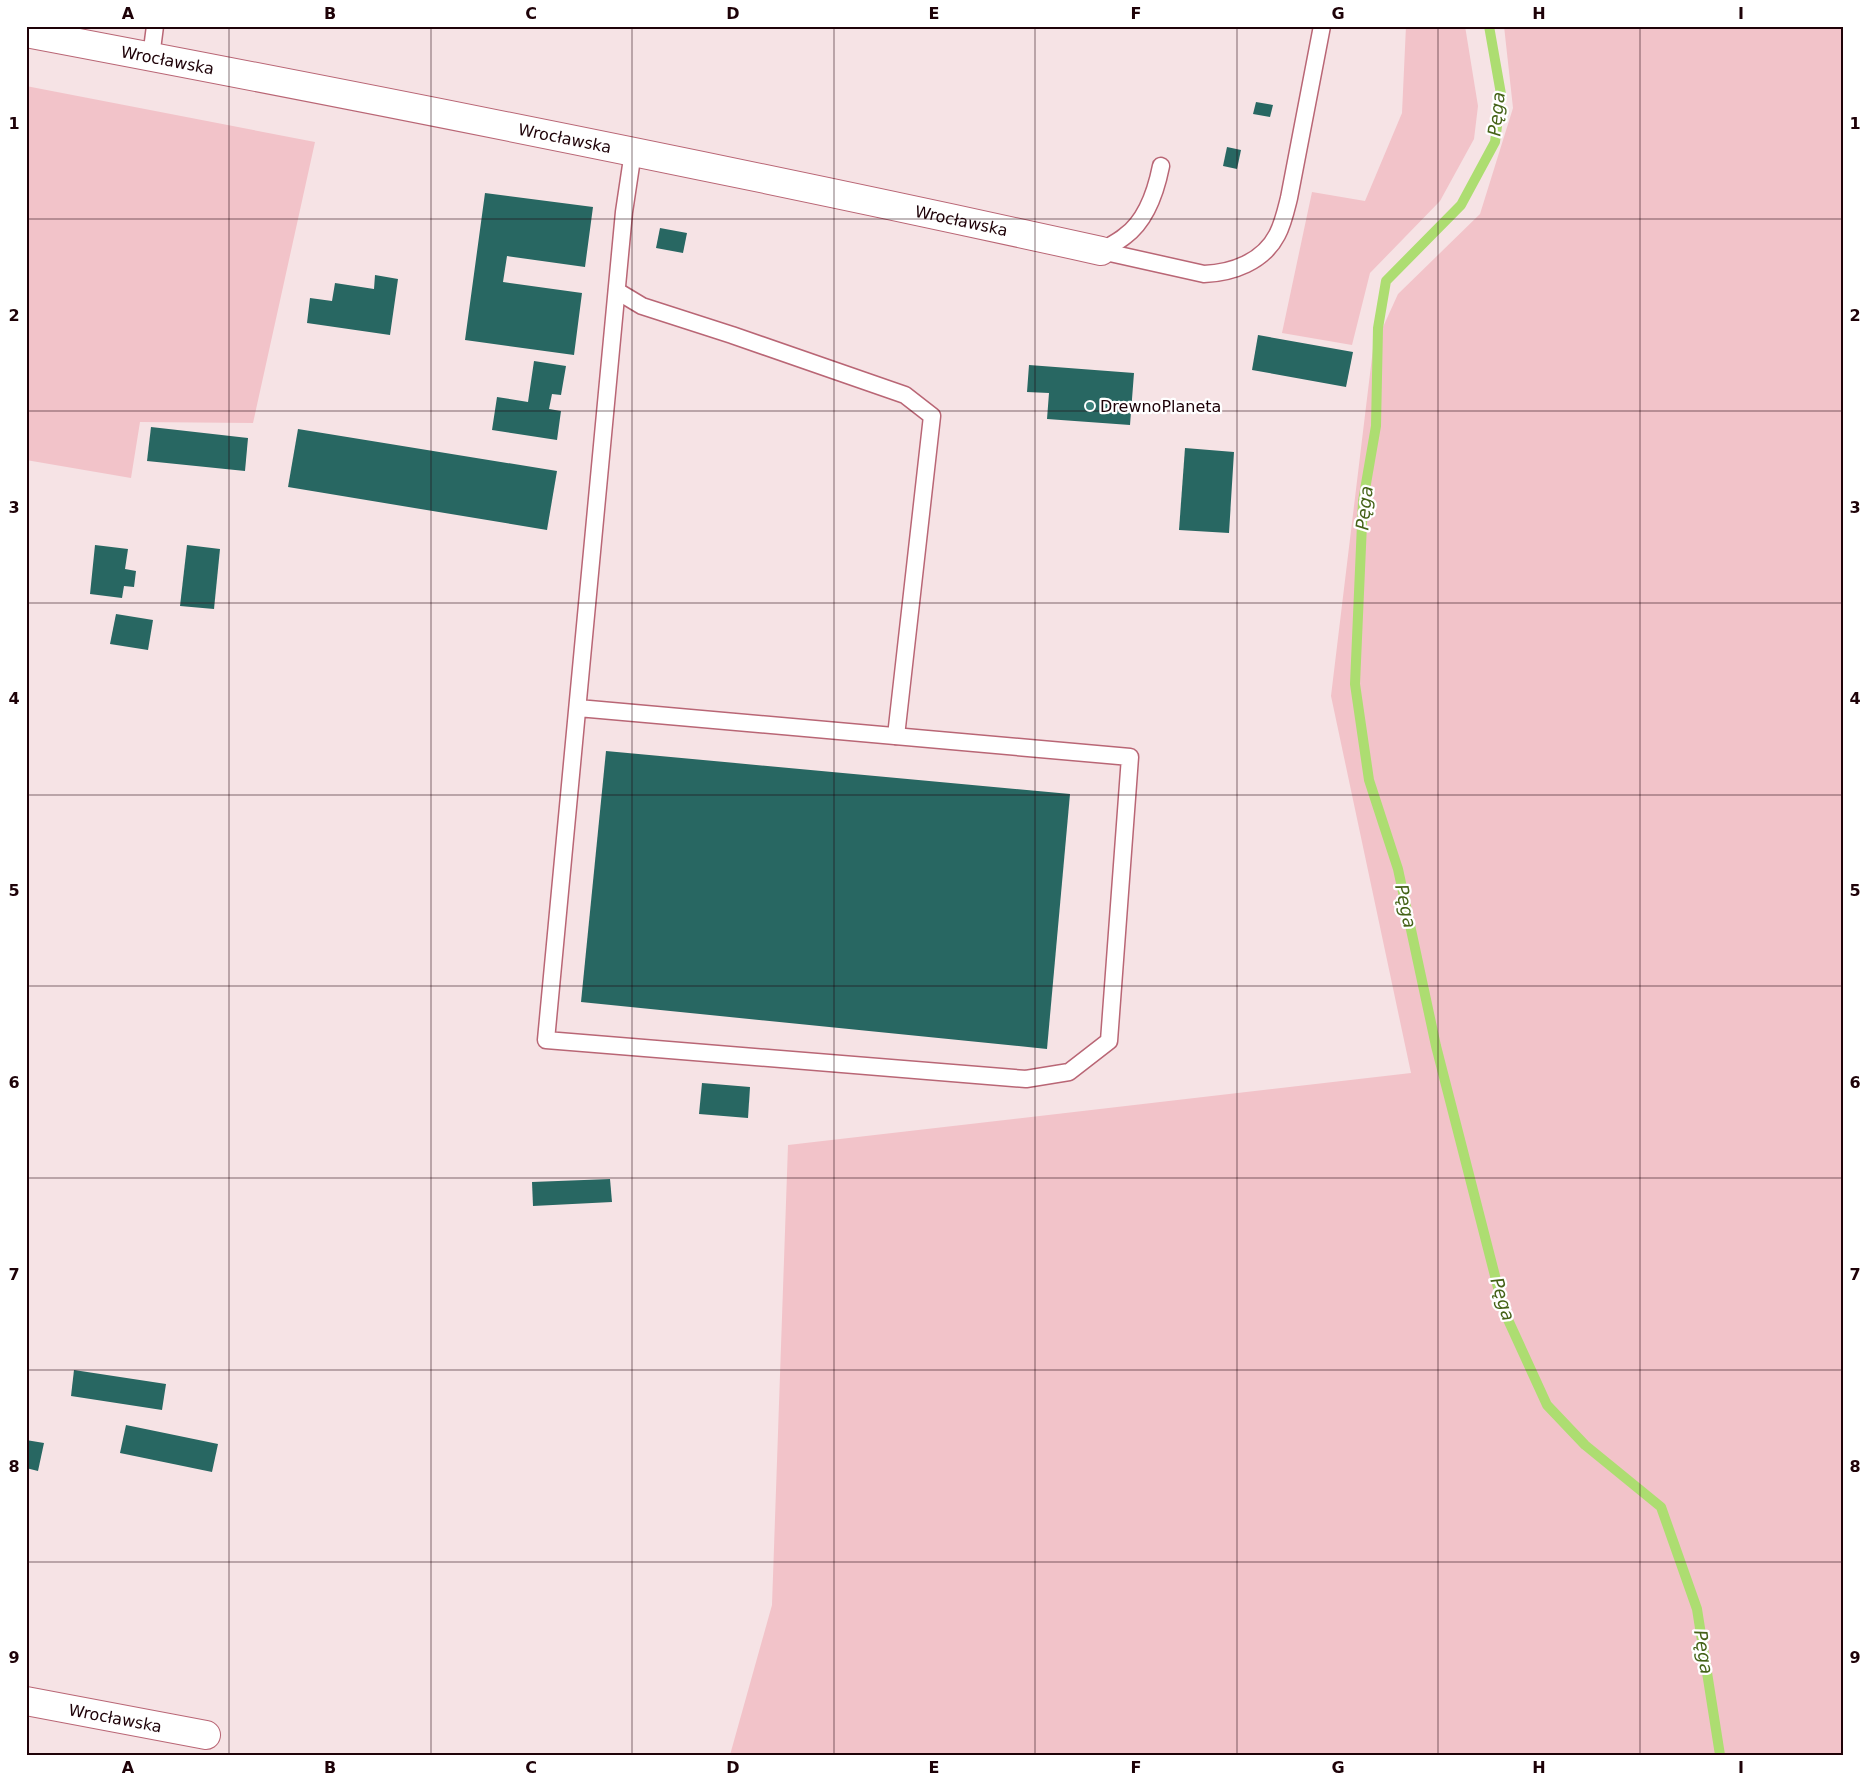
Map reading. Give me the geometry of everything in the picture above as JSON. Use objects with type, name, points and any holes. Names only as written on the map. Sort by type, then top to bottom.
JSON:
[{"type":"street","name":"Wrocławska","points":[[26,33],[878,201],[1101,251]]},
{"type":"street","name":"Wrocławska","points":[[26,1701],[206,1736]]},
{"type":"lane","points":[[150,57],[155,26]]},
{"type":"lane","points":[[1101,251],[1204,274],[1220,274],[1236,270],[1264,250],[1279,231],[1289,198],[1322,26]]},
{"type":"lane","points":[[578,708],[1130,757],[1109,1041],[1069,1072],[1026,1079],[546,1040],[625,203],[633,152]]},
{"type":"lane","points":[[1101,251],[1126,235],[1142,216],[1153,199],[1161,166]]},
{"type":"lane","points":[[617,291],[642,306],[905,395],[932,416],[896,736]]},
{"type":"shaded area","points":[[1406,26],[1465,26],[1478,106],[1474,139],[1440,201],[1370,273],[1352,345],[1282,333],[1312,192],[1365,201],[1402,113]]},
{"type":"shaded area","points":[[1504,26],[1843,26],[1843,1755],[730,1755],[772,1605],[788,1145],[1411,1073],[1331,696],[1373,349],[1398,294],[1480,214],[1513,108]]},
{"type":"shaded area","points":[[26,86],[315,142],[253,423],[140,422],[131,478],[26,460]]},
{"type":"building","points":[[1256,102],[1273,105],[1270,117],[1253,114]]},
{"type":"building","points":[[1227,147],[1241,150],[1237,169],[1223,166]]},
{"type":"building","points":[[485,193],[593,207],[585,267],[507,256],[503,282],[582,293],[574,355],[465,340]]},
{"type":"building","points":[[660,228],[687,233],[683,253],[656,248]]},
{"type":"building","points":[[375,275],[398,279],[390,335],[307,323],[310,298],[332,301],[335,283],[374,289]]},
{"type":"building","points":[[1258,335],[1353,352],[1346,387],[1252,370]]},
{"type":"building","points":[[534,361],[566,366],[561,395],[552,394],[549,409],[561,411],[557,440],[492,430],[497,397],[528,402]]},
{"type":"building","name":"DrewnoPlaneta","points":[[1029,365],[1134,373],[1130,425],[1047,419],[1049,393],[1027,392]]},
{"type":"building","points":[[151,427],[248,438],[245,471],[147,461]]},
{"type":"building","points":[[298,429],[557,471],[547,530],[288,487]]},
{"type":"building","points":[[1185,448],[1234,452],[1229,533],[1179,530]]},
{"type":"building","points":[[95,545],[128,549],[125,569],[136,571],[134,587],[124,586],[122,598],[90,594]]},
{"type":"building","points":[[187,545],[220,549],[214,609],[180,606]]},
{"type":"building","points":[[116,614],[153,620],[148,650],[110,644]]},
{"type":"building","points":[[606,751],[1070,794],[1047,1049],[581,1002]]},
{"type":"building","points":[[702,1083],[750,1087],[748,1118],[699,1114]]},
{"type":"building","points":[[610,1179],[612,1202],[533,1206],[532,1182]]},
{"type":"building","points":[[74,1370],[166,1384],[162,1410],[71,1396]]},
{"type":"building","points":[[126,1425],[218,1444],[212,1472],[120,1453]]},
{"type":"building","points":[[26,1440],[44,1443],[38,1471],[26,1468]]},
{"type":"waterway","name":"Pęga","points":[[1489,26],[1501,94],[1495,142],[1461,205],[1386,281],[1378,328],[1376,426],[1363,501],[1355,684],[1369,780],[1398,869],[1436,1046],[1504,1311],[1547,1405],[1585,1445],[1661,1507],[1697,1609],[1720,1755]]},
{"type":"place","name":"DrewnoPlaneta","points":[[1090,406]]}]
